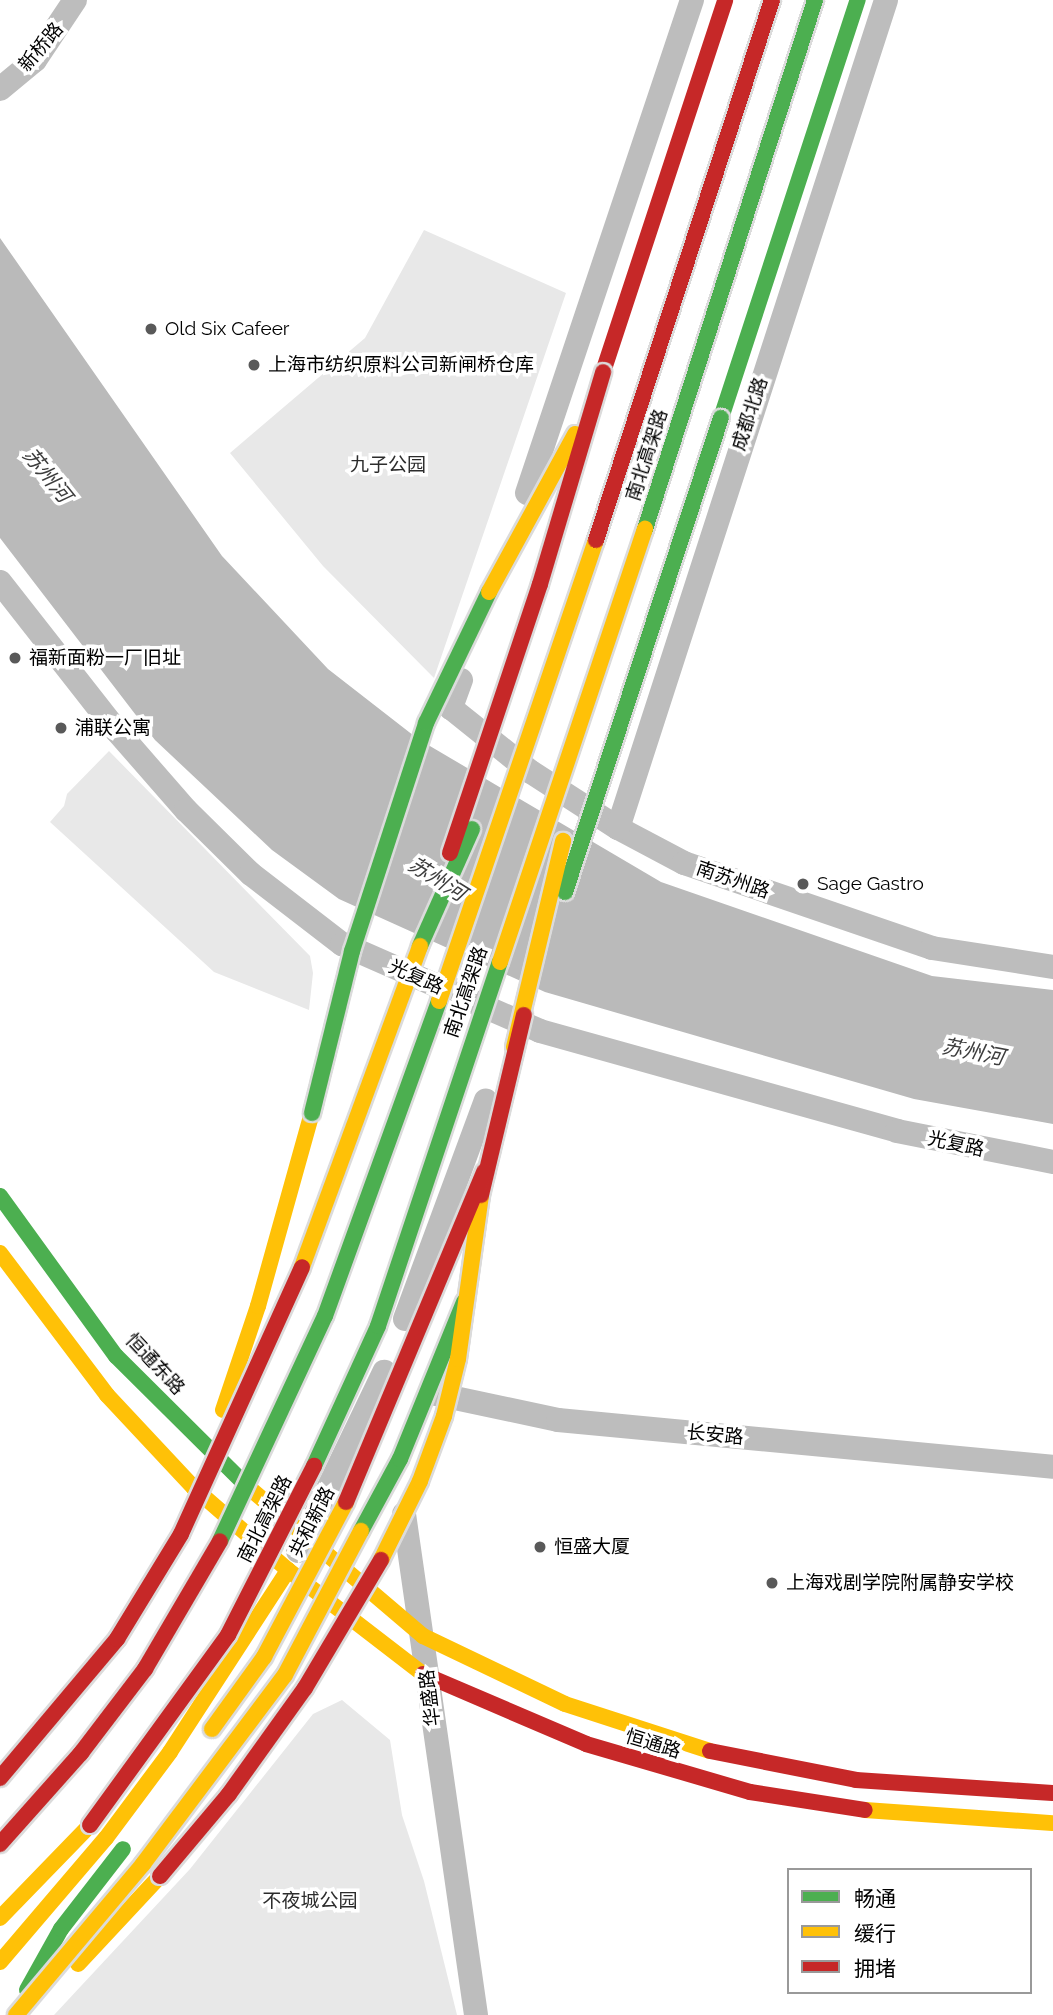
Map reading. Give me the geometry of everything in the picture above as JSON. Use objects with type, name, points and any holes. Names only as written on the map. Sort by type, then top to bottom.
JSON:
[{"type":"main road","points":[[0,1778],[117,1639],[181,1534],[292,1294],[414,966],[540,584],[603,372],[726,0]]},
{"type":"main road","name":"南北高架路","points":[[0,1844],[82,1753],[145,1669],[209,1564],[271,1438],[378,1178],[578,591],[772,0]]},
{"type":"main road","name":"南北高架路","points":[[0,1918],[90,1825],[155,1740],[228,1635],[285,1531],[378,1326],[620,607],[816,0]]},
{"type":"main road","points":[[514,1046],[856,6]]},
{"type":"main road","points":[[212,1454],[258,1306],[312,1113],[352,951],[426,723],[462,642],[541,499],[603,372]]},
{"type":"main road","points":[[414,966],[578,591]]},
{"type":"main road","points":[[18,2015],[105,1938],[229,1794],[305,1688],[368,1584],[420,1481],[444,1416],[458,1359],[484,1172],[620,607]]},
{"type":"main road","points":[[203,1742],[264,1657],[322,1553],[374,1445],[484,1172]]},
{"type":"main road","name":"恒通东路","points":[[0,1196],[116,1356],[212,1454],[304,1539]]},
{"type":"main road","points":[[0,1253],[107,1395],[194,1489],[288,1570]]},
{"type":"main road","points":[[18,2015],[143,1864],[285,1675],[400,1459],[464,1301]]},
{"type":"main road","points":[[0,1788],[76,1696],[113,1641],[194,1489]]},
{"type":"main road","name":"恒通路","points":[[304,1539],[423,1636],[565,1704],[726,1756],[856,1780],[1053,1793]]},
{"type":"main road","name":"恒通路","points":[[288,1570],[428,1678],[597,1748],[750,1792],[887,1813],[1053,1823]]},
{"type":"main road","name":"共和新路","points":[[0,1962],[106,1838],[170,1752],[288,1570]]},
{"type":"main road","points":[[18,2015],[39,1961],[131,1838]]},
{"type":"street","name":"新桥路","points":[[0,89],[35,60],[75,0]]},
{"type":"street","name":"南苏州路","points":[[692,0],[451,708],[531,772],[618,828],[684,863],[932,948],[1053,967]]},
{"type":"street","name":"成都北路","points":[[618,828],[886,0]]},
{"type":"street","name":"光复路","points":[[0,582],[117,731],[220,845],[332,938],[414,966],[515,1022],[768,1097],[935,1139],[1053,1162]]},
{"type":"street","points":[[194,1489],[212,1454],[244,1418],[292,1311],[356,1146],[414,966]]},
{"type":"street","name":"共和新路","points":[[288,1570],[380,1383],[515,1022]]},
{"type":"street","name":"长安路","points":[[380,1383],[558,1420],[1053,1467]]},
{"type":"street","name":"华盛路","points":[[380,1383],[423,1636],[476,2015]]},
{"type":"green space","name":"九子公园","points":[[424,230],[566,293],[434,678],[323,566],[230,453],[365,338]]},
{"type":"green space","points":[[109,751],[310,956],[313,973],[309,1010],[214,972],[50,822],[64,806],[67,794]]},
{"type":"green space","name":"不夜城公园","points":[[342,1700],[390,1740],[402,1815],[424,1881],[457,2015],[54,2015],[190,1869],[313,1714]]},
{"type":"water","name":"苏州河","points":[[0,238],[222,556],[328,669],[418,739],[661,882],[932,976],[1053,990],[1053,1124],[914,1099],[545,992],[339,899],[272,850],[155,740],[0,538]]},
{"type":"traffic: fast","points":[[645,529],[815,0]]},
{"type":"traffic: fast","points":[[721,418],[858,0]]},
{"type":"traffic: fast","points":[[565,892],[721,418]]},
{"type":"traffic: fast","points":[[312,1113],[352,951],[426,723],[489,592]]},
{"type":"traffic: fast","points":[[420,946],[472,829]]},
{"type":"traffic: fast","points":[[314,1466],[378,1326],[500,962]]},
{"type":"traffic: fast","points":[[220,1541],[325,1316],[439,1001]]},
{"type":"traffic: fast","points":[[0,1196],[116,1356],[248,1487]]},
{"type":"traffic: fast","points":[[361,1531],[400,1459],[464,1302]]},
{"type":"traffic: fast","points":[[27,1990],[61,1929],[123,1849]]},
{"type":"traffic: slow","points":[[489,592],[575,434]]},
{"type":"traffic: slow","points":[[500,962],[645,529]]},
{"type":"traffic: slow","points":[[439,1001],[596,540]]},
{"type":"traffic: slow","points":[[514,1047],[563,841]]},
{"type":"traffic: slow","points":[[302,1267],[420,946]]},
{"type":"traffic: slow","points":[[223,1410],[258,1306],[312,1113]]},
{"type":"traffic: slow","points":[[381,1560],[420,1481],[444,1416],[458,1359],[481,1195]]},
{"type":"traffic: slow","points":[[0,1253],[107,1395],[194,1488],[288,1570],[423,1674]]},
{"type":"traffic: slow","points":[[248,1487],[423,1636],[565,1704],[710,1751]]},
{"type":"traffic: slow","points":[[212,1729],[264,1657],[346,1502]]},
{"type":"traffic: slow","points":[[16,2015],[143,1864],[285,1675],[361,1531]]},
{"type":"traffic: slow","points":[[0,1962],[106,1838],[170,1752],[288,1570]]},
{"type":"traffic: slow","points":[[865,1810],[1053,1823]]},
{"type":"traffic: slow","points":[[0,1918],[90,1825]]},
{"type":"traffic: slow","points":[[78,1964],[160,1876]]},
{"type":"traffic: jam","points":[[603,372],[725,0]]},
{"type":"traffic: jam","points":[[596,540],[772,0]]},
{"type":"traffic: jam","points":[[450,853],[540,584],[603,372]]},
{"type":"traffic: jam","points":[[481,1195],[524,1015]]},
{"type":"traffic: jam","points":[[346,1502],[484,1172]]},
{"type":"traffic: jam","points":[[0,1778],[117,1639],[181,1534],[302,1267]]},
{"type":"traffic: jam","points":[[90,1825],[228,1635],[314,1466]]},
{"type":"traffic: jam","points":[[0,1844],[81,1753],[145,1669],[220,1541]]},
{"type":"traffic: jam","points":[[160,1876],[229,1794],[305,1688],[381,1560]]},
{"type":"traffic: jam","points":[[423,1674],[586,1744],[750,1792],[865,1810]]},
{"type":"traffic: jam","points":[[710,1751],[856,1780],[1053,1793]]},
{"type":"place","name":"Old Six Cafeer","points":[[151,329]]},
{"type":"place","name":"上海市纺织原料公司新闸桥仓库","points":[[254,365]]},
{"type":"place","name":"福新面粉一厂旧址","points":[[15,658]]},
{"type":"place","name":"浦联公寓","points":[[61,728]]},
{"type":"place","name":"Sage Gastro","points":[[803,884]]},
{"type":"place","name":"恒盛大厦","points":[[540,1547]]},
{"type":"place","name":"上海戏剧学院附属静安学校","points":[[772,1583]]}]
